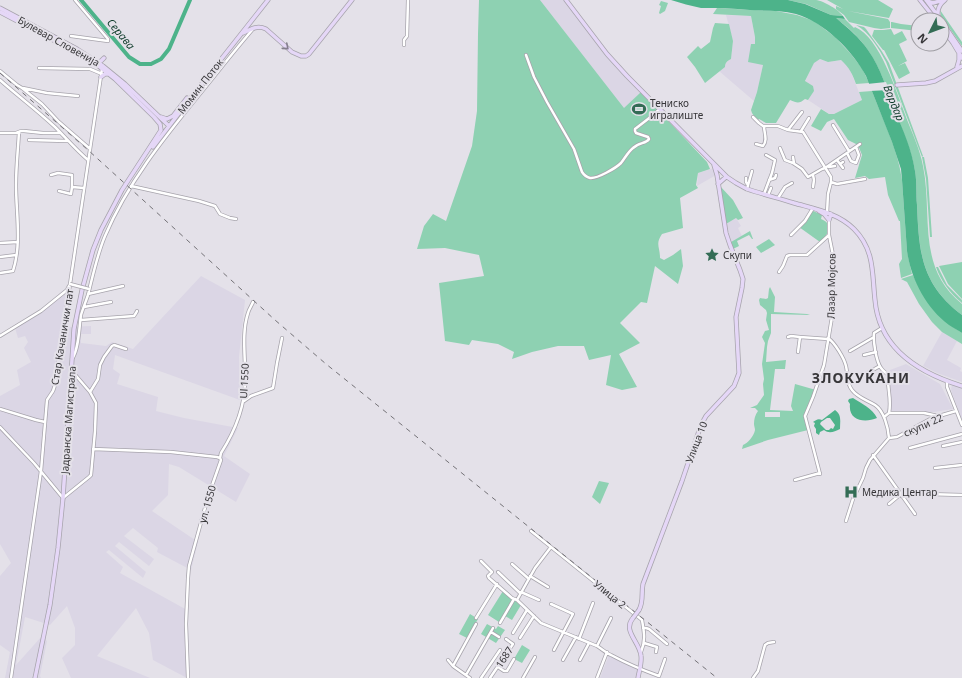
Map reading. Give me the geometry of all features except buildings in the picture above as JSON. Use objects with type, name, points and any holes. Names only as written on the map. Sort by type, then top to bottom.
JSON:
[{"type":"street","points":[[71,36],[108,40],[75,0]]},
{"type":"street","name":"Момин Поток","points":[[133,173],[268,0]]},
{"type":"street","points":[[240,35],[254,27],[260,27],[266,29],[296,55],[306,56],[352,0]]},
{"type":"street","points":[[404,45],[404,40],[407,36],[408,0]]},
{"type":"street","points":[[566,0],[607,54],[726,177],[736,183],[766,195],[814,208],[829,214],[842,220],[854,230],[861,238],[871,259],[876,307],[882,328],[890,342],[906,358],[924,370],[962,386]]},
{"type":"street","points":[[920,0],[931,12]]},
{"type":"street","points":[[926,0],[934,12]]},
{"type":"street","points":[[926,0],[933,3],[944,0]]},
{"type":"street","points":[[938,12],[938,9],[944,0]]},
{"type":"street","name":"Булевар Словенија","points":[[0,8],[77,49],[98,62],[154,117],[168,127]]},
{"type":"street","name":"Булевар Словенија","points":[[0,12],[103,67],[125,84],[168,127]]},
{"type":"street","points":[[251,20],[254,27]]},
{"type":"street","points":[[72,359],[76,352],[81,320],[97,257],[117,210],[150,157],[254,27]]},
{"type":"street","points":[[950,36],[961,51],[962,58]]},
{"type":"street","points":[[950,38],[961,51]]},
{"type":"street","points":[[961,51],[957,66],[960,67],[960,71],[962,71]]},
{"type":"street","points":[[526,55],[534,77],[574,149],[582,172],[588,178],[596,177],[614,168],[633,148],[648,141],[648,137],[636,133],[635,129],[660,109]]},
{"type":"street","points":[[98,62],[104,58]]},
{"type":"street","name":"Стар Качанички пат","points":[[11,678],[41,471],[47,400],[55,385],[103,67]]},
{"type":"street","points":[[897,85],[934,82],[960,67]]},
{"type":"street","points":[[39,68],[84,68],[94,70],[102,76],[109,74]]},
{"type":"street","points":[[0,71],[42,104],[59,122],[90,149]]},
{"type":"street","points":[[0,80],[55,127],[88,160]]},
{"type":"street","points":[[125,84],[160,116],[167,119],[173,116],[186,99],[196,91]]},
{"type":"street","points":[[22,88],[47,93],[78,96]]},
{"type":"street","points":[[788,130],[802,112]]},
{"type":"street","points":[[133,173],[161,130],[160,124],[154,117]]},
{"type":"street","points":[[753,117],[764,126],[775,126],[803,132],[830,175]]},
{"type":"street","points":[[801,131],[809,118]]},
{"type":"street","points":[[833,125],[848,152],[851,161],[856,164],[859,155],[856,147]]},
{"type":"street","points":[[756,144],[763,146],[766,143],[764,126]]},
{"type":"street","points":[[0,133],[16,133],[24,131],[60,133]]},
{"type":"street","points":[[0,273],[13,271],[18,242],[16,185],[19,132]]},
{"type":"street","points":[[28,140],[68,141]]},
{"type":"street","points":[[780,148],[784,159],[794,163],[802,169],[807,177],[830,166],[860,144]]},
{"type":"street","points":[[766,155],[775,161],[770,174],[766,195]]},
{"type":"street","points":[[793,157],[794,163]]},
{"type":"street","points":[[837,160],[842,163],[843,168]]},
{"type":"street","name":"Улица 10","points":[[638,678],[641,657],[629,628],[630,622],[642,605],[642,587],[682,481],[698,432],[706,416],[731,389],[738,377],[739,356],[736,317],[743,279],[726,233],[714,164]]},
{"type":"street","points":[[830,166],[835,166]]},
{"type":"street","points":[[829,220],[828,194],[831,182],[830,166]]},
{"type":"street","points":[[748,187],[752,171]]},
{"type":"street","points":[[819,171],[824,171],[830,175]]},
{"type":"street","points":[[51,175],[58,173],[72,176],[71,194],[59,191]]},
{"type":"street","name":"Јадранска Магистрала","points":[[35,678],[50,605],[58,548],[63,498],[74,328],[78,307],[93,250],[101,230],[122,190],[133,173]]},
{"type":"street","points":[[769,180],[775,178],[776,175]]},
{"type":"street","points":[[813,175],[813,187]]},
{"type":"street","points":[[718,184],[726,177]]},
{"type":"street","points":[[746,178],[748,187]]},
{"type":"street","points":[[831,182],[836,184],[865,179]]},
{"type":"street","points":[[778,198],[785,187],[792,183]]},
{"type":"street","points":[[131,186],[215,206],[220,214],[236,219]]},
{"type":"street","points":[[72,187],[84,188]]},
{"type":"street","points":[[766,195],[771,188]]},
{"type":"street","points":[[814,208],[824,214],[829,220]]},
{"type":"street","points":[[792,235],[805,221],[814,208]]},
{"type":"street","name":"Лазар Мојсов","points":[[795,480],[820,474],[805,416],[824,365],[832,317],[833,255],[829,235],[829,220]]},
{"type":"street","points":[[780,272],[787,256],[807,255],[829,235]]},
{"type":"street","points":[[0,243],[18,242]]},
{"type":"street","points":[[0,257],[16,255]]},
{"type":"street","points":[[0,336],[45,307],[66,290],[70,284],[89,289]]},
{"type":"street","points":[[88,294],[123,286]]},
{"type":"street","points":[[84,308],[111,302]]},
{"type":"street","name":"Ul 1550","points":[[220,458],[221,453],[238,420],[244,402],[246,382],[246,327],[248,313],[253,302]]},
{"type":"street","points":[[81,320],[134,316],[136,311]]},
{"type":"street","points":[[882,328],[875,332],[874,337],[880,366],[888,375],[887,384],[890,393],[889,413]]},
{"type":"street","points":[[788,337],[791,336],[831,340],[846,364],[848,382],[852,390],[856,395],[877,407],[884,417],[889,413],[924,413],[938,416]]},
{"type":"street","points":[[798,352],[800,337]]},
{"type":"street","points":[[850,351],[874,337]]},
{"type":"street","points":[[244,402],[251,396],[273,388],[282,338]]},
{"type":"street","points":[[90,392],[98,379],[100,365],[112,346],[114,345],[126,349]]},
{"type":"street","points":[[864,355],[876,352]]},
{"type":"street","points":[[862,376],[880,366]]},
{"type":"street","points":[[0,427],[41,471],[63,498],[89,477],[92,472],[96,403],[90,392],[71,371]]},
{"type":"street","points":[[947,380],[947,387],[962,426]]},
{"type":"street","points":[[0,409],[45,422]]},
{"type":"street","name":"скупи 22","points":[[846,521],[853,499],[866,468],[873,455],[889,438],[897,437],[923,422],[956,411]]},
{"type":"street","name":"скупи 22","points":[[884,417],[889,438]]},
{"type":"street","points":[[910,448],[962,434]]},
{"type":"street","points":[[945,447],[962,442]]},
{"type":"street","points":[[93,449],[171,452],[220,458]]},
{"type":"street","points":[[873,455],[915,514]]},
{"type":"street","name":"ул. 1550","points":[[188,677],[186,624],[189,566],[208,497],[221,460],[220,458]]},
{"type":"street","points":[[935,468],[962,466]]},
{"type":"street","points":[[889,504],[901,494]]},
{"type":"street","points":[[927,494],[962,495]]},
{"type":"street","name":"Улица 2","points":[[531,532],[642,620],[644,643],[640,653]]},
{"type":"street","points":[[500,623],[551,547]]},
{"type":"street","points":[[481,562],[492,572],[488,576],[542,623],[597,646],[658,676],[665,659]]},
{"type":"street","points":[[512,564],[530,577],[548,587]]},
{"type":"street","points":[[498,572],[521,592],[539,600]]},
{"type":"street","points":[[476,618],[497,584]]},
{"type":"street","name":"Улица 2","points":[[563,660],[577,638],[593,603]]},
{"type":"street","points":[[551,604],[573,614],[554,650]]},
{"type":"street","points":[[513,633],[528,610]]},
{"type":"street","points":[[520,638],[534,616]]},
{"type":"street","name":"Улица 2","points":[[597,646],[611,618]]},
{"type":"street","points":[[454,666],[476,624]]},
{"type":"street","points":[[466,675],[493,628]]},
{"type":"street","points":[[643,628],[649,629],[667,644]]},
{"type":"street","points":[[491,632],[499,637]]},
{"type":"street","name":"1687","points":[[490,678],[513,644],[506,639]]},
{"type":"street","points":[[753,678],[758,671],[765,645],[774,642]]},
{"type":"street","points":[[580,660],[589,643]]},
{"type":"street","points":[[644,643],[657,647],[656,652]]},
{"type":"street","name":"1687","points":[[481,678],[500,650]]},
{"type":"street","points":[[597,678],[607,652]]},
{"type":"street","points":[[523,678],[535,657]]},
{"type":"street","points":[[498,667],[504,671],[507,671],[514,659]]},
{"type":"street","points":[[448,660],[470,678]]},
{"type":"shaded area","points":[[479,0],[540,0],[624,108],[641,92],[707,162],[710,169],[698,173],[696,185],[698,188],[680,198],[683,228],[662,234],[659,240],[658,246],[660,258],[664,260],[681,249],[683,266],[678,284],[655,266],[647,303],[641,302],[620,323],[640,343],[619,354],[637,387],[622,390],[606,385],[611,355],[589,360],[584,346],[558,346],[532,352],[512,359],[514,352],[498,344],[472,340],[469,345],[445,341],[439,283],[484,276],[479,255],[445,248],[417,249],[424,226],[433,214],[446,221],[472,146],[477,111]]},
{"type":"shaded area","points":[[540,0],[566,0],[599,45],[642,91],[624,109]]},
{"type":"shaded area","points":[[671,0],[788,0],[805,4],[831,15],[843,16],[845,19],[836,18],[861,41],[877,64],[907,140],[916,175],[921,252],[930,279],[948,303],[962,315],[962,333],[949,325],[933,310],[921,292],[912,272],[907,251],[901,169],[866,76],[854,57],[827,31],[807,18],[796,14],[773,11],[701,8]]},
{"type":"shaded area","points":[[788,0],[816,0],[827,4],[843,16],[831,15],[806,4]]},
{"type":"shaded area","points":[[827,0],[878,0],[893,9],[889,18],[848,11],[888,19],[890,22],[890,28],[874,28],[849,22],[844,15],[836,9],[836,6],[843,9]]},
{"type":"shaded area","points":[[661,1],[668,3],[665,11],[660,14],[661,6],[659,5]]},
{"type":"shaded area","points":[[717,8],[776,11],[797,15],[814,21],[835,37],[850,53],[862,68],[869,83],[856,84],[854,77],[841,60],[828,62],[820,59],[814,63],[805,81],[813,86],[814,91],[808,100],[805,99],[801,102],[794,102],[790,100],[776,123],[766,123],[759,119],[757,121],[751,110],[763,65],[748,62],[751,44],[755,44],[751,16],[713,14]]},
{"type":"shaded area","points":[[726,15],[751,16],[755,44],[763,65],[754,101],[719,71],[728,60],[731,59],[733,41]]},
{"type":"shaded area","points":[[835,18],[845,19],[854,28],[855,27],[864,33],[880,54],[892,81],[922,160],[926,185],[929,240],[932,257],[938,274],[948,289],[962,304],[962,315],[948,303],[938,291],[930,279],[925,266],[919,237],[914,164],[882,75],[876,62],[859,39],[849,28]]},
{"type":"shaded area","points":[[891,22],[910,25],[910,30],[891,28]]},
{"type":"shaded area","points":[[715,23],[729,24],[733,41],[731,59],[726,62],[725,67],[705,83],[687,57],[698,46],[701,49],[710,42]]},
{"type":"shaded area","points":[[856,25],[866,29],[889,63],[923,156],[922,157],[886,62],[866,32]]},
{"type":"shaded area","points":[[950,25],[962,42],[962,46],[950,29]]},
{"type":"shaded area","points":[[891,29],[894,35],[902,31],[907,40],[899,44],[907,61],[898,66],[905,63],[910,73],[899,79],[884,50],[872,36],[874,30]]},
{"type":"shaded area","points":[[820,59],[828,62],[841,60],[846,64],[851,72],[862,100],[831,115],[808,100],[814,91],[805,82],[814,62]]},
{"type":"shaded area","points":[[872,91],[894,146],[902,180],[907,251],[912,274],[901,278],[899,264],[902,259],[900,221],[888,195],[885,177],[869,179],[865,176],[855,178],[862,155],[858,145],[848,140],[834,119],[827,122],[821,131],[811,126],[821,109],[829,114],[834,114],[862,100],[859,92]]},
{"type":"shaded area","points":[[922,157],[924,157],[928,178],[932,237],[930,237],[926,179]]},
{"type":"shaded area","points":[[714,168],[716,175],[697,186],[698,173]]},
{"type":"shaded area","points":[[720,186],[733,200],[743,218],[738,220],[736,218],[726,224]]},
{"type":"shaded area","points":[[811,210],[822,215],[821,219],[826,222],[829,228],[824,238],[820,242],[799,227]]},
{"type":"shaded area","points":[[736,218],[741,226],[738,228],[742,236],[731,242],[726,224]]},
{"type":"shaded area","points":[[750,231],[753,239],[749,235],[737,241],[739,246],[733,249],[731,242]]},
{"type":"shaded area","points":[[769,239],[775,245],[761,253],[756,247]]},
{"type":"shaded area","points":[[962,262],[962,299],[948,284],[939,266]]},
{"type":"shaded area","points":[[936,267],[938,267],[947,285],[962,300],[962,303],[946,286]]},
{"type":"shaded area","points":[[913,275],[927,301],[945,321],[962,333],[962,344],[942,332],[932,322],[919,304],[907,282],[901,279]]},
{"type":"shaded area","points":[[201,276],[245,300],[239,357],[240,400],[115,355],[113,369],[120,374],[117,384],[158,397],[156,411],[238,428],[224,456],[250,474],[236,502],[179,467],[169,464],[168,495],[152,511],[198,542],[191,570],[157,552],[158,548],[133,528],[124,536],[154,559],[149,566],[119,542],[115,546],[146,572],[143,578],[109,550],[106,552],[123,567],[120,573],[187,610],[187,678],[153,660],[149,633],[136,608],[97,656],[150,678],[71,678],[62,658],[75,645],[75,628],[67,606],[50,625],[25,617],[16,665],[42,636],[47,641],[40,676],[41,678],[5,678],[10,652],[0,645],[0,576],[11,563],[0,544],[0,396],[20,385],[17,370],[31,362],[24,348],[28,342],[25,336],[18,338],[15,328],[68,291],[71,295],[67,327],[91,326],[91,334],[81,334],[81,343],[106,346],[112,342],[133,349]]},
{"type":"shaded area","points":[[770,287],[775,297],[774,312],[810,315],[771,314],[771,333],[768,341],[766,362],[786,360],[785,369],[775,369],[770,410],[793,411],[791,406],[795,384],[816,390],[805,416],[808,430],[768,440],[742,449],[743,445],[752,437],[755,430],[754,420],[758,411],[755,408],[750,408],[757,405],[764,395],[762,364],[765,343],[762,337],[765,331],[769,330],[766,320],[766,310],[760,305],[759,300],[760,298],[768,298]],"holes":[[[765,412],[780,412],[780,417],[765,417]]]},
{"type":"shaded area","points":[[942,332],[957,341],[947,360],[961,368],[960,371],[962,372],[962,382],[923,366]]},
{"type":"shaded area","points":[[906,364],[940,384],[953,409],[934,412],[891,412],[891,393],[888,385],[890,370]]},
{"type":"shaded area","points":[[952,385],[962,388],[962,420],[952,393]]},
{"type":"shaded area","points":[[853,398],[870,409],[877,418],[872,420],[863,420],[854,417],[850,410],[850,404],[848,401],[849,399]]},
{"type":"shaded area","points":[[835,410],[840,416],[840,429],[832,432],[824,430],[820,432],[819,435],[816,433],[814,426],[815,423],[813,422],[818,419],[822,420]],"holes":[[[827,418],[830,418],[835,425],[833,429],[831,428],[826,430],[820,424]]]},
{"type":"shaded area","points":[[599,481],[609,483],[600,504],[592,497]]},
{"type":"shaded area","points":[[503,591],[514,599],[499,622],[488,615]]},
{"type":"shaded area","points":[[514,600],[521,605],[512,620],[505,616]]},
{"type":"shaded area","points":[[470,614],[478,619],[467,638],[459,634]]},
{"type":"shaded area","points":[[487,624],[496,629],[498,626],[505,630],[496,643],[481,634]]},
{"type":"shaded area","points":[[522,645],[530,650],[522,663],[514,659]]},
{"type":"shaded area","points":[[609,655],[639,668],[638,678],[600,678]]},
{"type":"pier","points":[[886,82],[889,90],[870,91],[867,84]]},
{"type":"waterway","name":"Серава","points":[[81,0],[129,57],[140,64],[151,64],[161,59],[169,49],[190,0]]},
{"type":"railway","points":[[0,73],[326,364],[717,678]]},
{"type":"place","name":"Тениско игралиште","points":[[639,109]]},
{"type":"place","name":"Скупи","points":[[712,255]]},
{"type":"place","name":"Медика Центар","points":[[851,492]]},
{"type":"district","name":"ЗЛОКУЌАНИ","points":[[861,378]]},
{"type":"water label","name":"Вардар","points":[[894,103]]}]
